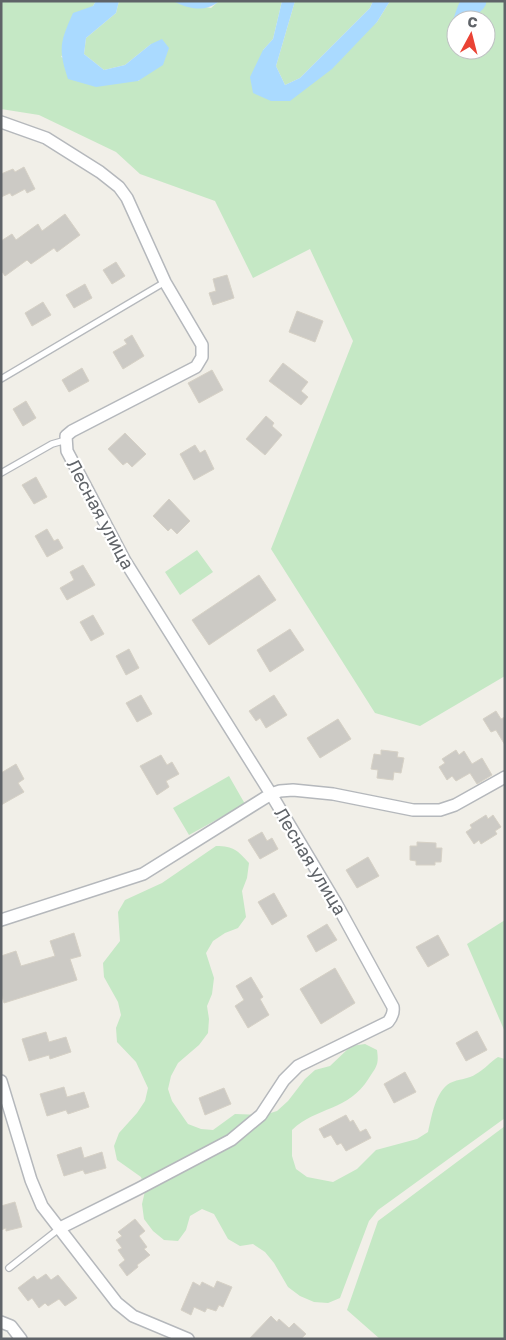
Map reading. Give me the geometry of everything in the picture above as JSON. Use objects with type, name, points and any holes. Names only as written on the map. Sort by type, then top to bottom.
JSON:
[{"type":"street","name":"Лесная улица","points":[[1,122],[46,138],[100,172],[119,187],[127,198],[165,282],[202,345],[203,351],[200,362],[196,367],[72,431],[66,436],[67,451],[125,561],[271,794],[336,903],[393,1007],[392,1017],[388,1022],[298,1066],[284,1080],[261,1116],[231,1140],[60,1228]]},
{"type":"street","points":[[1,920],[143,874],[280,790],[333,794],[413,810],[440,810],[455,805],[505,777]]},
{"type":"street","points":[[1,1081],[31,1180],[42,1206],[118,1303],[133,1316],[188,1339]]},
{"type":"street","points":[[1,1322],[11,1326],[21,1339]]},
{"type":"lane","points":[[1,379],[165,282]]},
{"type":"lane","points":[[1,473],[52,444],[66,440]]},
{"type":"lane","points":[[9,1268],[60,1228]]},
{"type":"green space","points":[[1,1],[96,1],[61,57],[139,81],[151,44],[125,65],[104,70],[84,54],[86,38],[116,13],[119,1],[173,1],[211,8],[219,1],[282,1],[273,39],[263,50],[272,101],[377,22],[390,1],[505,1],[505,676],[420,726],[375,713],[271,549],[353,341],[310,249],[253,278],[215,201],[140,174],[116,152],[39,115],[1,109]]},
{"type":"green space","points":[[295,1],[373,1],[370,8],[300,78],[285,85],[276,66]]},
{"type":"green space","points":[[197,550],[213,572],[180,595],[165,572]]},
{"type":"green space","points":[[229,776],[245,804],[189,835],[173,808]]},
{"type":"green space","points":[[216,846],[235,850],[249,863],[247,878],[242,891],[246,917],[238,928],[225,933],[213,941],[206,953],[214,978],[212,994],[207,1006],[209,1019],[208,1033],[199,1045],[178,1063],[171,1076],[168,1089],[172,1101],[188,1124],[201,1129],[213,1130],[235,1114],[264,1115],[277,1111],[315,1070],[330,1066],[351,1046],[365,1044],[377,1050],[378,1059],[374,1071],[361,1089],[342,1103],[302,1122],[292,1130],[292,1156],[296,1169],[307,1177],[333,1182],[357,1169],[376,1150],[417,1139],[428,1132],[435,1105],[445,1087],[450,1083],[473,1076],[498,1057],[505,1059],[505,1118],[378,1210],[369,1221],[340,1298],[328,1303],[314,1302],[300,1296],[288,1287],[265,1252],[253,1244],[240,1246],[228,1239],[214,1214],[202,1209],[190,1216],[186,1230],[178,1241],[164,1240],[153,1231],[144,1219],[142,1204],[145,1191],[141,1177],[117,1160],[114,1146],[119,1133],[145,1101],[148,1088],[136,1062],[117,1042],[116,1028],[121,1015],[118,1002],[104,977],[103,963],[120,941],[118,912],[125,900],[162,883]]},
{"type":"green space","points":[[505,920],[505,1032],[467,944]]},
{"type":"green space","points":[[505,1126],[505,1339],[380,1339],[347,1310],[378,1221]]},
{"type":"water","points":[[96,1],[119,1],[116,13],[86,38],[84,54],[104,70],[125,65],[151,44],[162,39],[169,48],[163,65],[138,81],[96,87],[68,79],[62,53],[65,31],[73,13],[93,6]]},
{"type":"water","points":[[173,1],[219,1],[208,7],[191,8]]},
{"type":"water","points":[[282,1],[295,1],[276,66],[285,85],[300,78],[370,8],[373,1],[390,1],[377,22],[332,69],[290,101],[271,101],[253,93],[250,77],[263,50],[273,39]]},
{"type":"building","points":[[24,167],[35,189],[27,193],[25,189],[12,196],[10,193],[1,197],[1,174],[13,169],[15,172]]},
{"type":"building","points":[[65,214],[80,235],[57,252],[54,248],[31,264],[27,260],[5,276],[1,270],[1,241],[12,234],[16,240],[38,224],[42,231]]},
{"type":"building","points":[[116,262],[125,276],[112,284],[103,270]]},
{"type":"building","points":[[227,275],[234,298],[213,305],[209,293],[216,291],[213,279]]},
{"type":"building","points":[[85,284],[92,298],[74,308],[66,295]]},
{"type":"building","points":[[43,302],[51,315],[32,326],[25,313]]},
{"type":"building","points":[[297,311],[323,321],[315,342],[289,332]]},
{"type":"building","points":[[132,335],[144,356],[123,369],[113,352],[127,344],[124,340]]},
{"type":"building","points":[[283,363],[308,382],[301,391],[308,397],[301,405],[269,381]]},
{"type":"building","points":[[82,368],[89,381],[69,392],[62,380]]},
{"type":"building","points":[[212,370],[223,390],[199,403],[188,383]]},
{"type":"building","points":[[26,401],[36,418],[23,426],[13,409]]},
{"type":"building","points":[[266,416],[274,423],[272,426],[282,435],[265,455],[246,439]]},
{"type":"building","points":[[125,433],[146,454],[132,467],[127,462],[123,465],[108,449]]},
{"type":"building","points":[[195,445],[200,453],[205,450],[214,469],[194,480],[180,454]]},
{"type":"building","points":[[36,477],[47,497],[34,504],[22,485]]},
{"type":"building","points":[[169,499],[190,521],[177,534],[171,528],[168,531],[153,516]]},
{"type":"building","points":[[47,529],[54,541],[58,539],[63,548],[47,557],[35,536]]},
{"type":"building","points":[[83,565],[95,585],[67,600],[60,588],[74,580],[70,572]]},
{"type":"building","points":[[259,575],[276,600],[209,645],[192,620]]},
{"type":"building","points":[[93,615],[104,634],[91,641],[80,622]]},
{"type":"building","points":[[290,629],[304,650],[270,672],[257,650]]},
{"type":"building","points":[[129,649],[139,668],[126,675],[116,656]]},
{"type":"building","points":[[141,695],[152,714],[137,722],[126,703]]},
{"type":"building","points":[[274,695],[287,715],[266,728],[260,718],[256,721],[249,711]]},
{"type":"building","points":[[496,711],[501,719],[505,717],[505,745],[496,730],[491,732],[483,719]]},
{"type":"building","points":[[338,719],[351,739],[320,758],[307,738]]},
{"type":"building","points":[[381,750],[398,752],[397,757],[404,758],[401,773],[394,772],[393,780],[377,778],[378,770],[371,769],[374,754],[381,755]]},
{"type":"building","points":[[456,750],[459,755],[464,751],[472,764],[482,758],[492,775],[477,784],[470,773],[456,781],[452,776],[447,780],[439,767],[445,763],[442,759]]},
{"type":"building","points":[[161,755],[167,765],[172,762],[179,774],[166,781],[169,787],[157,795],[140,766]]},
{"type":"building","points":[[16,764],[24,779],[18,783],[24,792],[1,805],[1,773]]},
{"type":"building","points":[[486,815],[488,819],[493,815],[501,827],[495,831],[497,834],[481,844],[479,840],[474,844],[466,832],[472,828],[470,825]]},
{"type":"building","points":[[262,832],[267,841],[272,838],[278,849],[260,859],[248,840]]},
{"type":"building","points":[[417,842],[436,843],[436,848],[442,848],[441,862],[435,862],[435,865],[416,865],[416,861],[410,860],[410,846],[417,846]]},
{"type":"building","points":[[368,857],[379,876],[357,888],[346,870]]},
{"type":"building","points":[[274,893],[287,916],[272,925],[258,902]]},
{"type":"building","points":[[327,924],[337,940],[316,952],[307,936]]},
{"type":"building","points":[[74,933],[81,956],[70,959],[77,980],[4,1003],[1,993],[1,956],[16,951],[21,966],[55,956],[50,941]]},
{"type":"building","points":[[438,935],[449,955],[428,967],[416,947]]},
{"type":"building","points":[[335,968],[355,1003],[321,1024],[300,989]]},
{"type":"building","points":[[251,977],[263,997],[260,999],[269,1015],[248,1028],[235,1006],[244,1000],[236,986]]},
{"type":"building","points":[[477,1031],[487,1050],[466,1061],[456,1043]]},
{"type":"building","points":[[46,1032],[49,1042],[66,1037],[71,1052],[50,1059],[49,1055],[29,1061],[22,1039]]},
{"type":"building","points":[[405,1072],[416,1092],[394,1103],[384,1084]]},
{"type":"building","points":[[64,1087],[67,1097],[84,1092],[89,1107],[68,1114],[66,1110],[47,1116],[40,1094]]},
{"type":"building","points":[[224,1088],[231,1104],[205,1115],[199,1098]]},
{"type":"building","points":[[346,1115],[350,1122],[353,1120],[360,1132],[366,1129],[371,1138],[346,1151],[341,1143],[337,1145],[331,1135],[324,1138],[319,1129]]},
{"type":"building","points":[[81,1147],[84,1158],[102,1152],[106,1168],[85,1174],[83,1170],[64,1176],[57,1155]]},
{"type":"building","points":[[15,1202],[22,1227],[6,1231],[6,1228],[1,1230],[1,1206]]},
{"type":"building","points":[[135,1219],[145,1231],[139,1236],[147,1247],[144,1249],[150,1255],[127,1276],[119,1265],[125,1260],[118,1250],[122,1248],[116,1240],[122,1236],[118,1232]]},
{"type":"building","points":[[46,1274],[51,1280],[58,1275],[77,1298],[65,1306],[59,1299],[48,1306],[45,1303],[39,1308],[32,1298],[28,1301],[18,1288],[34,1276],[37,1280]]},
{"type":"building","points":[[217,1281],[232,1287],[223,1307],[219,1305],[216,1311],[207,1308],[205,1312],[194,1307],[191,1315],[181,1310],[193,1282],[200,1286],[202,1282],[214,1288]]},
{"type":"building","points":[[271,1316],[277,1322],[279,1319],[289,1328],[294,1323],[306,1334],[301,1339],[249,1339]]},
{"type":"waterway","points":[[468,10],[476,1]]}]
